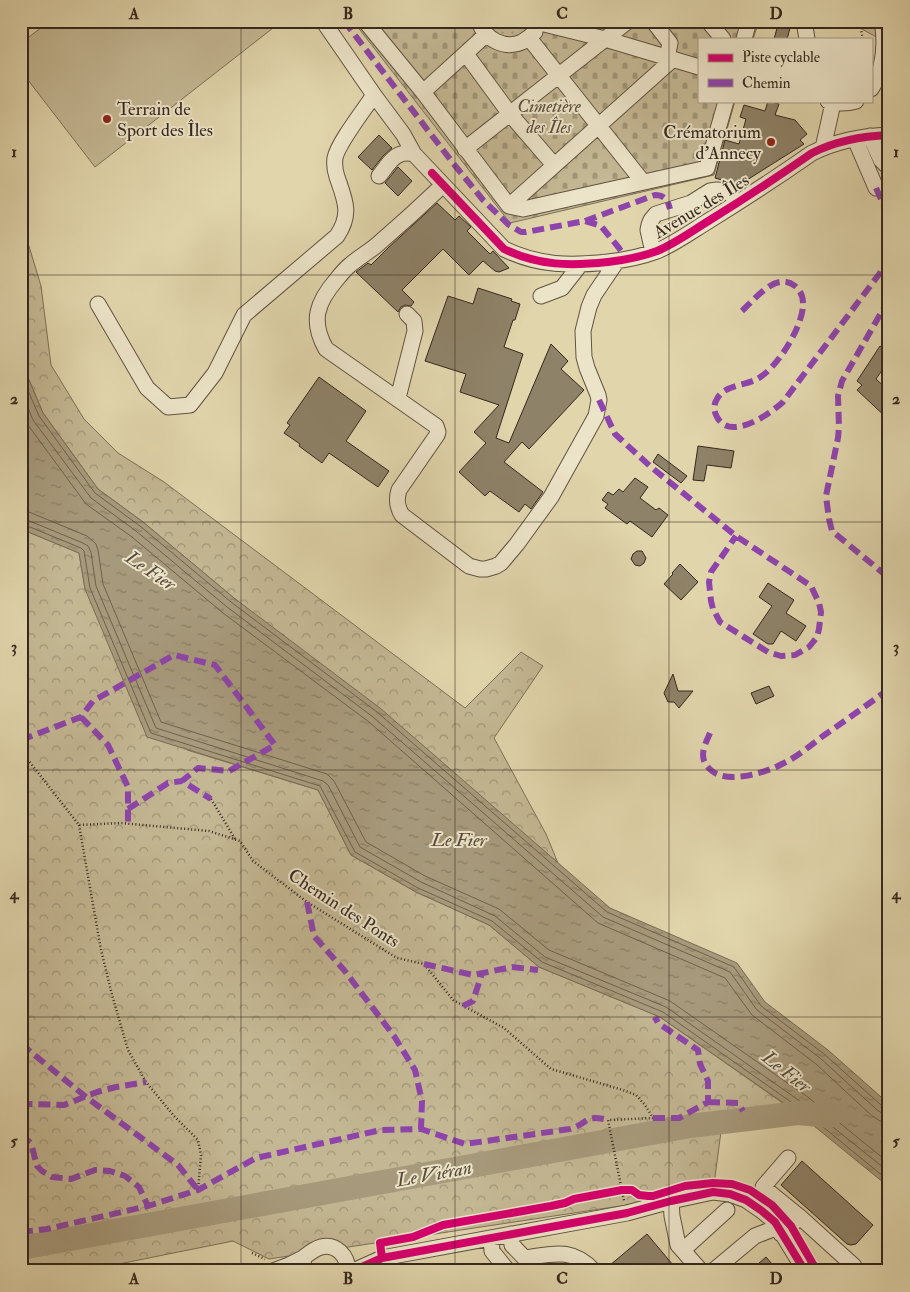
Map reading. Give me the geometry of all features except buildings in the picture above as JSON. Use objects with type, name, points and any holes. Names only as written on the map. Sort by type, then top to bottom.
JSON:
[{"type":"street","name":"Avenue des Îles","points":[[324,21],[374,95],[404,134],[414,154],[504,249],[519,256],[544,262],[580,265],[617,261],[653,252],[674,242],[736,204],[812,153],[862,137],[889,135]]},
{"type":"street","points":[[465,149],[628,21]]},
{"type":"street","points":[[509,206],[669,59],[670,43],[653,21]]},
{"type":"street","points":[[708,21],[722,38]]},
{"type":"street","points":[[744,38],[749,21]]},
{"type":"street","points":[[804,21],[808,38]]},
{"type":"street","points":[[872,87],[876,81],[883,56],[882,21]]},
{"type":"street","points":[[423,92],[466,54],[482,28],[493,40],[511,45],[529,38],[536,31],[540,22],[698,67]]},
{"type":"street","points":[[373,24],[509,206],[523,209],[707,168],[726,102]]},
{"type":"street","points":[[529,38],[643,182]]},
{"type":"street","points":[[466,54],[510,114],[554,166]]},
{"type":"street","points":[[98,304],[147,388],[168,407],[190,405],[215,373],[244,315],[337,236],[341,230],[347,210],[335,169],[335,157],[340,145],[374,95]]},
{"type":"street","points":[[823,148],[830,102],[852,102]]},
{"type":"street","points":[[862,137],[889,168]]},
{"type":"street","points":[[862,137],[876,188]]},
{"type":"street","points":[[379,176],[394,158],[401,153],[414,154]]},
{"type":"street","points":[[443,185],[375,247],[349,265],[327,291],[322,298],[318,314],[319,332],[326,349],[434,423],[438,432],[436,438],[399,490],[398,506],[402,515],[469,566],[486,570],[501,563],[551,497],[596,416],[599,400],[584,357],[584,332],[589,306],[594,295],[617,261]]},
{"type":"street","points":[[653,252],[648,230],[651,220],[656,214],[691,203],[710,191],[726,191],[731,195]]},
{"type":"street","points":[[541,296],[562,288],[580,265]]},
{"type":"street","points":[[398,398],[415,331],[414,321],[407,314]]},
{"type":"street","points":[[788,1158],[763,1187],[800,1217],[854,1266]]},
{"type":"street","points":[[353,1271],[382,1258],[627,1213],[671,1200],[713,1192],[730,1194],[746,1200],[775,1222],[803,1270]]},
{"type":"street","points":[[671,1200],[678,1245],[701,1271]]},
{"type":"street","points":[[683,1250],[728,1210]]},
{"type":"street","points":[[713,1271],[755,1236],[780,1230],[800,1217]]},
{"type":"street","points":[[511,1234],[512,1245],[537,1271]]},
{"type":"street","points":[[491,1238],[492,1251],[508,1271]]},
{"type":"street","points":[[273,1271],[289,1265],[303,1264],[319,1248],[327,1246],[341,1252],[346,1258],[348,1271]]},
{"type":"street","points":[[341,1252],[382,1258]]},
{"type":"street","points":[[525,1258],[568,1254],[580,1259],[594,1271]]},
{"type":"path","points":[[859,21],[863,38]]},
{"type":"path","points":[[21,750],[79,824],[102,950],[112,995],[128,1050],[146,1082],[174,1116],[198,1140],[201,1156],[198,1190]]},
{"type":"path","points":[[211,799],[236,840]]},
{"type":"path","points":[[79,824],[121,823],[209,831],[236,840]]},
{"type":"green space","name":"Terrain de Sport des Îles","points":[[50,21],[282,21],[95,167],[21,71],[21,43]]},
{"type":"green space","name":"Cimetière des Îles","points":[[353,21],[759,21],[753,38],[698,38],[698,102],[735,102],[714,175],[510,223]]},
{"type":"green space","points":[[486,21],[534,21],[523,34],[507,37],[495,33]]},
{"type":"green space","points":[[852,21],[889,21],[889,44],[860,28]]},
{"type":"green space","points":[[21,169],[28,243],[41,286],[51,365],[84,419],[118,453],[164,482],[465,708],[521,652],[543,666],[494,738],[546,834],[558,863],[143,522],[98,489],[43,413],[21,361]]},
{"type":"green space","points":[[21,529],[79,553],[85,589],[187,750],[318,790],[351,855],[416,892],[489,925],[539,967],[660,1017],[794,1111],[722,1124],[713,1192],[269,1259],[233,1241],[84,1271],[21,1271]]},
{"type":"water","name":"Le Fier","points":[[21,361],[43,413],[98,489],[143,522],[234,598],[380,708],[610,908],[737,963],[765,1002],[828,1050],[889,1104],[889,1187],[798,1113],[660,1017],[539,967],[489,925],[416,892],[351,855],[318,790],[147,737],[85,589],[79,553],[21,529]]},
{"type":"waterway","name":"Le Viéran","points":[[21,1248],[690,1126],[798,1113],[830,1116]]},
{"type":"marked path","points":[[344,21],[453,163],[483,200],[509,225],[521,232],[526,232],[585,221],[601,226],[626,259]]},
{"type":"marked path","points":[[876,188],[889,217]]},
{"type":"marked path","points":[[585,221],[655,195],[666,199],[670,209]]},
{"type":"marked path","points":[[742,311],[766,288],[781,282],[788,282],[795,286],[800,291],[803,303],[799,323],[794,334],[788,346],[773,366],[757,379],[729,388],[720,394],[715,404],[715,413],[723,424],[731,427],[760,419],[783,402],[880,273],[889,256]]},
{"type":"marked path","points":[[889,299],[842,381],[838,396],[838,438],[826,496],[832,531],[889,578]]},
{"type":"marked path","points":[[599,400],[615,434],[651,467],[736,536],[811,586],[821,612],[817,637],[809,647],[795,655],[781,656],[768,652],[720,622],[713,609],[709,582],[711,572],[736,536]]},
{"type":"marked path","points":[[21,740],[81,717],[93,701],[174,655],[215,665],[275,745],[229,771],[198,768],[182,781],[211,799]]},
{"type":"marked path","points":[[710,733],[704,748],[703,757],[707,766],[712,771],[727,777],[757,774],[793,758],[889,689]]},
{"type":"marked path","points":[[81,717],[108,745],[128,787],[128,824]]},
{"type":"marked path","points":[[128,809],[168,783],[182,781]]},
{"type":"marked path","points":[[307,902],[314,936],[344,970],[394,1036],[415,1070],[422,1101],[421,1129]]},
{"type":"marked path","points":[[424,964],[473,975],[512,967],[538,970]]},
{"type":"marked path","points":[[463,1006],[473,1001],[482,973]]},
{"type":"marked path","points":[[653,1118],[679,1118],[708,1102],[708,1081],[700,1064],[698,1050],[658,1023],[655,1017]]},
{"type":"marked path","points":[[21,1044],[86,1097],[178,1165],[198,1190]]},
{"type":"marked path","points":[[21,1101],[28,1104],[64,1105],[97,1092],[146,1082]]},
{"type":"marked path","points":[[708,1102],[738,1103],[743,1111]]},
{"type":"marked path","points":[[21,1232],[47,1229],[148,1206],[198,1190],[256,1158],[381,1130],[421,1129],[465,1144],[570,1129],[594,1118],[608,1120]]},
{"type":"marked path","points":[[21,1135],[31,1143],[37,1166],[52,1177],[71,1179],[95,1170],[110,1171],[125,1176],[139,1187],[148,1206]]},
{"type":"cycle path","points":[[432,173],[504,249],[542,262],[594,263],[633,258],[664,248],[736,204],[812,153],[830,145],[849,140],[889,135]]},
{"type":"cycle path","points":[[382,1258],[380,1243],[413,1237],[443,1225],[551,1206],[574,1199],[622,1190],[632,1190],[639,1195],[653,1196],[685,1186],[713,1183],[732,1184],[750,1190],[772,1205],[791,1226],[817,1271]]},
{"type":"cycle path","points":[[353,1271],[382,1258],[627,1213],[713,1192],[730,1194],[746,1200],[775,1222],[805,1271]]},
{"type":"place","name":"Terrain de Sport des Îles","points":[[107,119]]},
{"type":"place","name":"Crématorium d'Annecy","points":[[771,142]]}]
